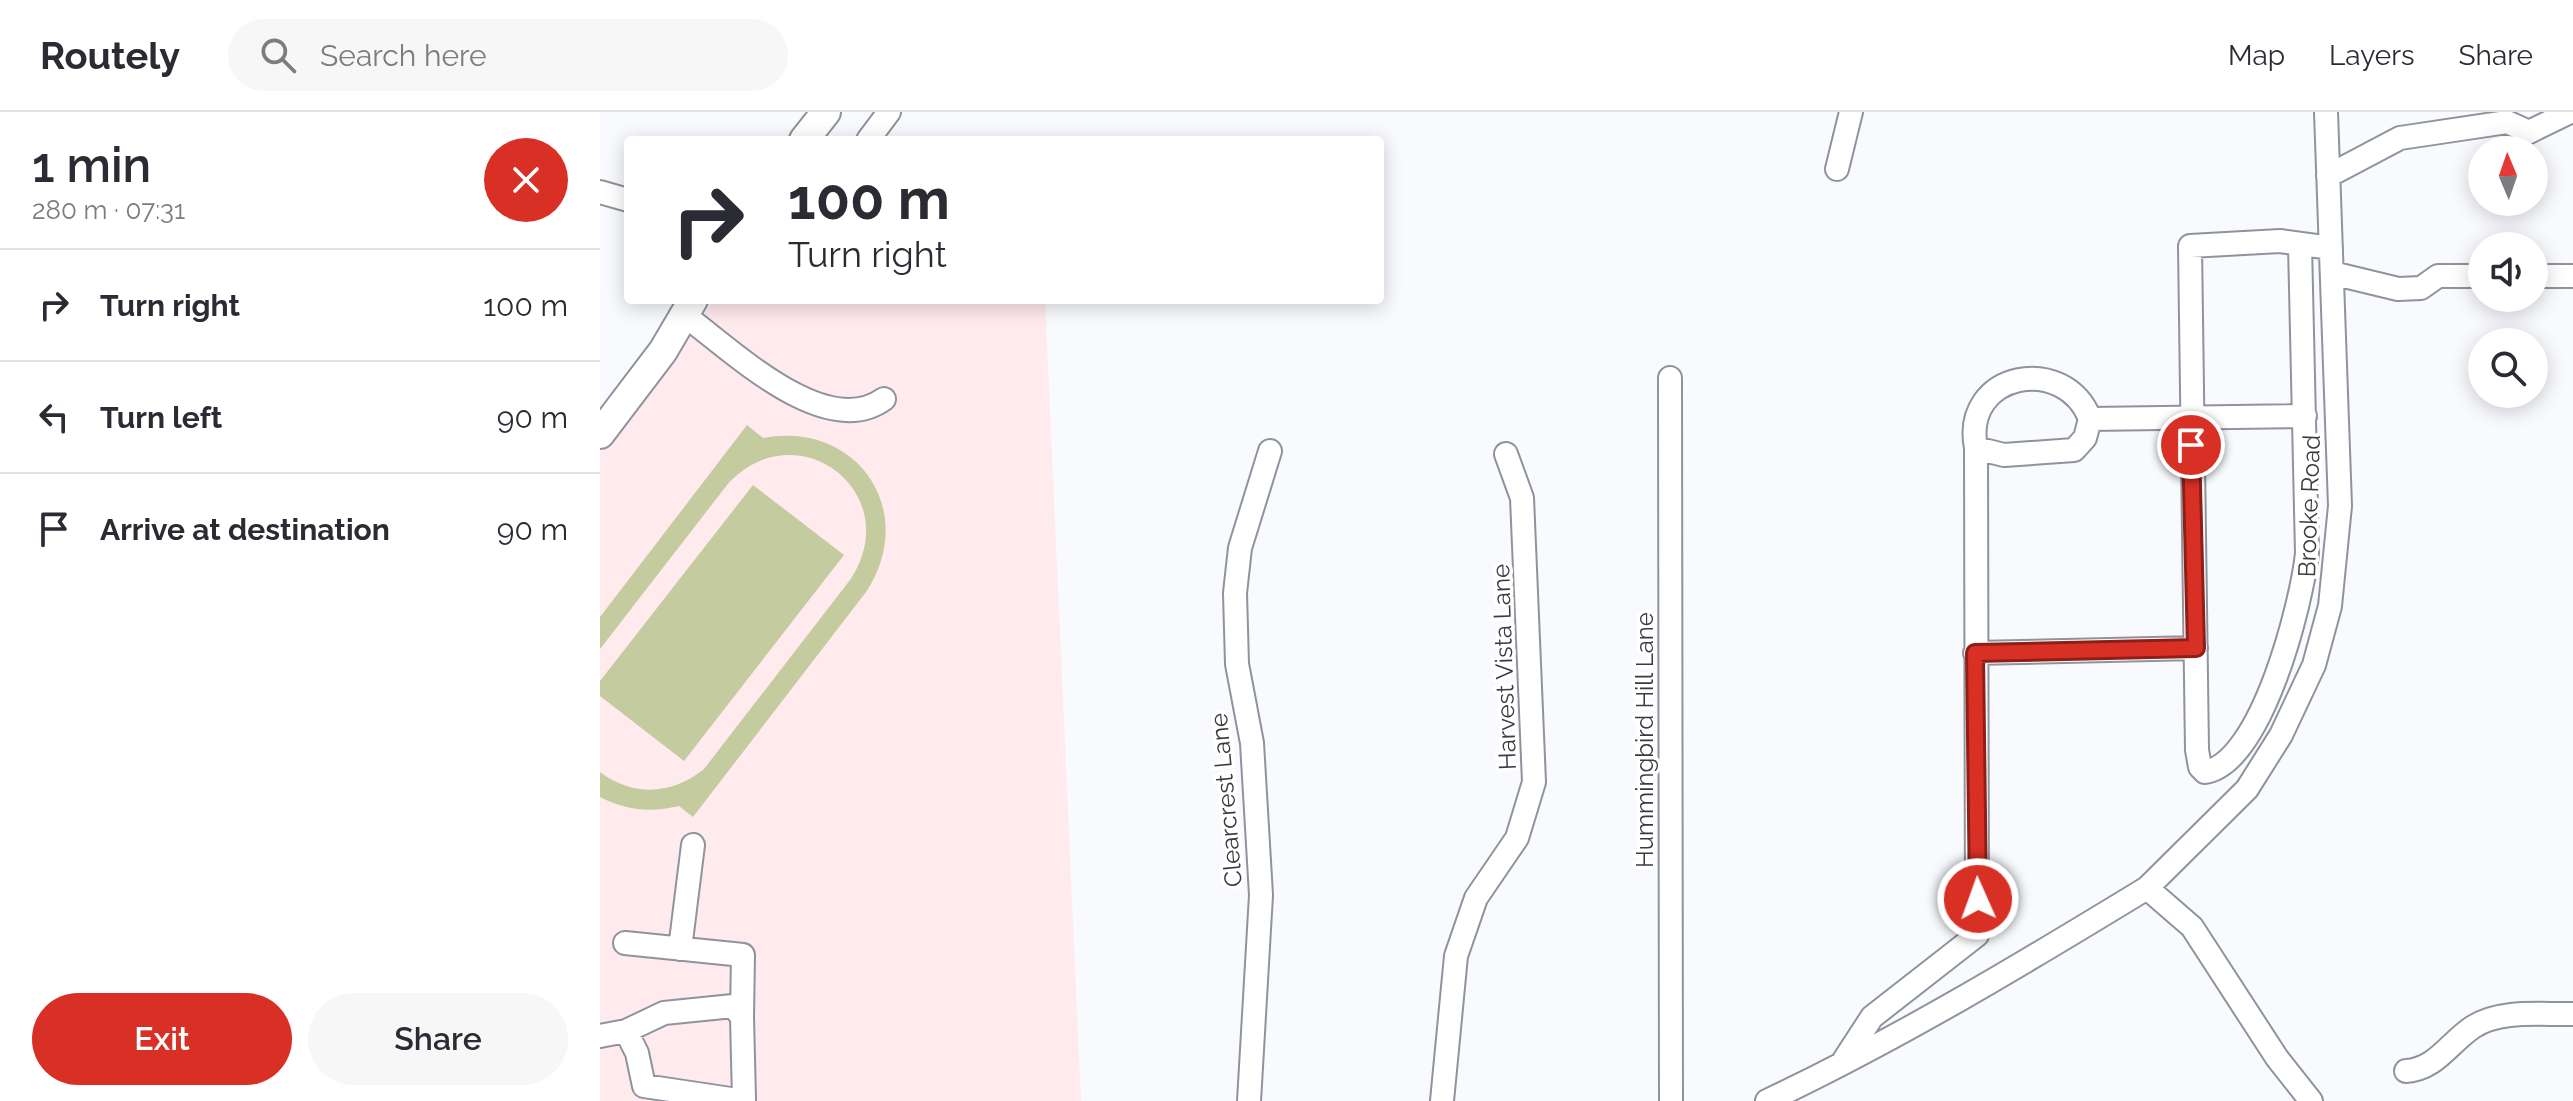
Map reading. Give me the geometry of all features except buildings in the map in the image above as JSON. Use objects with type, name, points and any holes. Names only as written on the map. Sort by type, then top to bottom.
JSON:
[{"type":"main road","points":[[600,434],[663,351],[688,308]]},
{"type":"street","points":[[871,136],[889,112]]},
{"type":"street","points":[[1837,169],[1851,112]]},
{"type":"street","name":"Brooke Road","points":[[1767,1101],[1841,1064],[2030,959],[2147,888],[2247,789],[2281,735],[2314,665],[2330,606],[2339,549],[2326,112]]},
{"type":"street","points":[[2328,176],[2400,138],[2508,117],[2529,132],[2570,112]]},
{"type":"street","points":[[600,192],[624,199]]},
{"type":"street","points":[[2300,245],[2307,553],[2294,630],[2248,736],[2228,762],[2210,772],[2200,767],[2197,750],[2190,246],[2280,241],[2331,248]]},
{"type":"street","points":[[2332,273],[2398,289],[2421,288],[2438,276],[2468,276]]},
{"type":"street","points":[[2548,276],[2573,276]]},
{"type":"street","points":[[688,308],[797,398],[829,410],[870,409],[884,399]]},
{"type":"street","name":"Hummingbird Hill Lane","points":[[1670,378],[1671,1101]]},
{"type":"street","points":[[1841,1064],[1872,1017],[1977,935],[1976,448],[1973,437],[1981,401],[1994,388],[2024,379],[2050,380],[2068,388],[2083,400],[2090,419],[2085,438],[2074,450],[2004,455],[1976,448]]},
{"type":"street","points":[[2090,419],[2305,416]]},
{"type":"street","name":"Clearcrest Lane","points":[[1249,1101],[1261,895],[1252,743],[1237,664],[1235,593],[1240,548],[1270,451]]},
{"type":"street","name":"Harvest Vista Lane","points":[[1442,1101],[1456,956],[1476,898],[1517,838],[1534,782],[1522,498],[1506,454]]},
{"type":"street","points":[[1975,653],[2196,648]]},
{"type":"street","points":[[680,949],[693,845]]},
{"type":"street","points":[[2147,888],[2192,927],[2277,1058],[2311,1101]]},
{"type":"street","points":[[625,943],[743,955],[744,1100],[644,1086],[637,1053],[626,1031]]},
{"type":"street","points":[[600,1036],[626,1031],[664,1013],[733,1006],[742,1017]]},
{"type":"street","points":[[2406,1071],[2423,1070],[2474,1026],[2498,1016],[2573,1014]]},
{"type":"shaded area","points":[[712,304],[1045,304],[1081,1101],[600,1101],[600,449]]},
{"type":"green space","points":[[747,425],[763,438],[797,436],[827,443],[851,458],[870,478],[882,503],[886,532],[881,562],[866,592],[693,817],[679,806],[648,810],[619,805],[600,797],[600,772],[626,786],[652,790],[679,784],[704,769],[850,580],[864,548],[865,518],[855,491],[836,471],[812,458],[783,455],[754,463],[727,485],[600,649],[600,617]]},
{"type":"green space","points":[[753,485],[844,555],[684,761],[600,696],[600,681]]},
{"type":"route","points":[[1978,899],[1975,653],[2196,648],[2191,445]]}]
